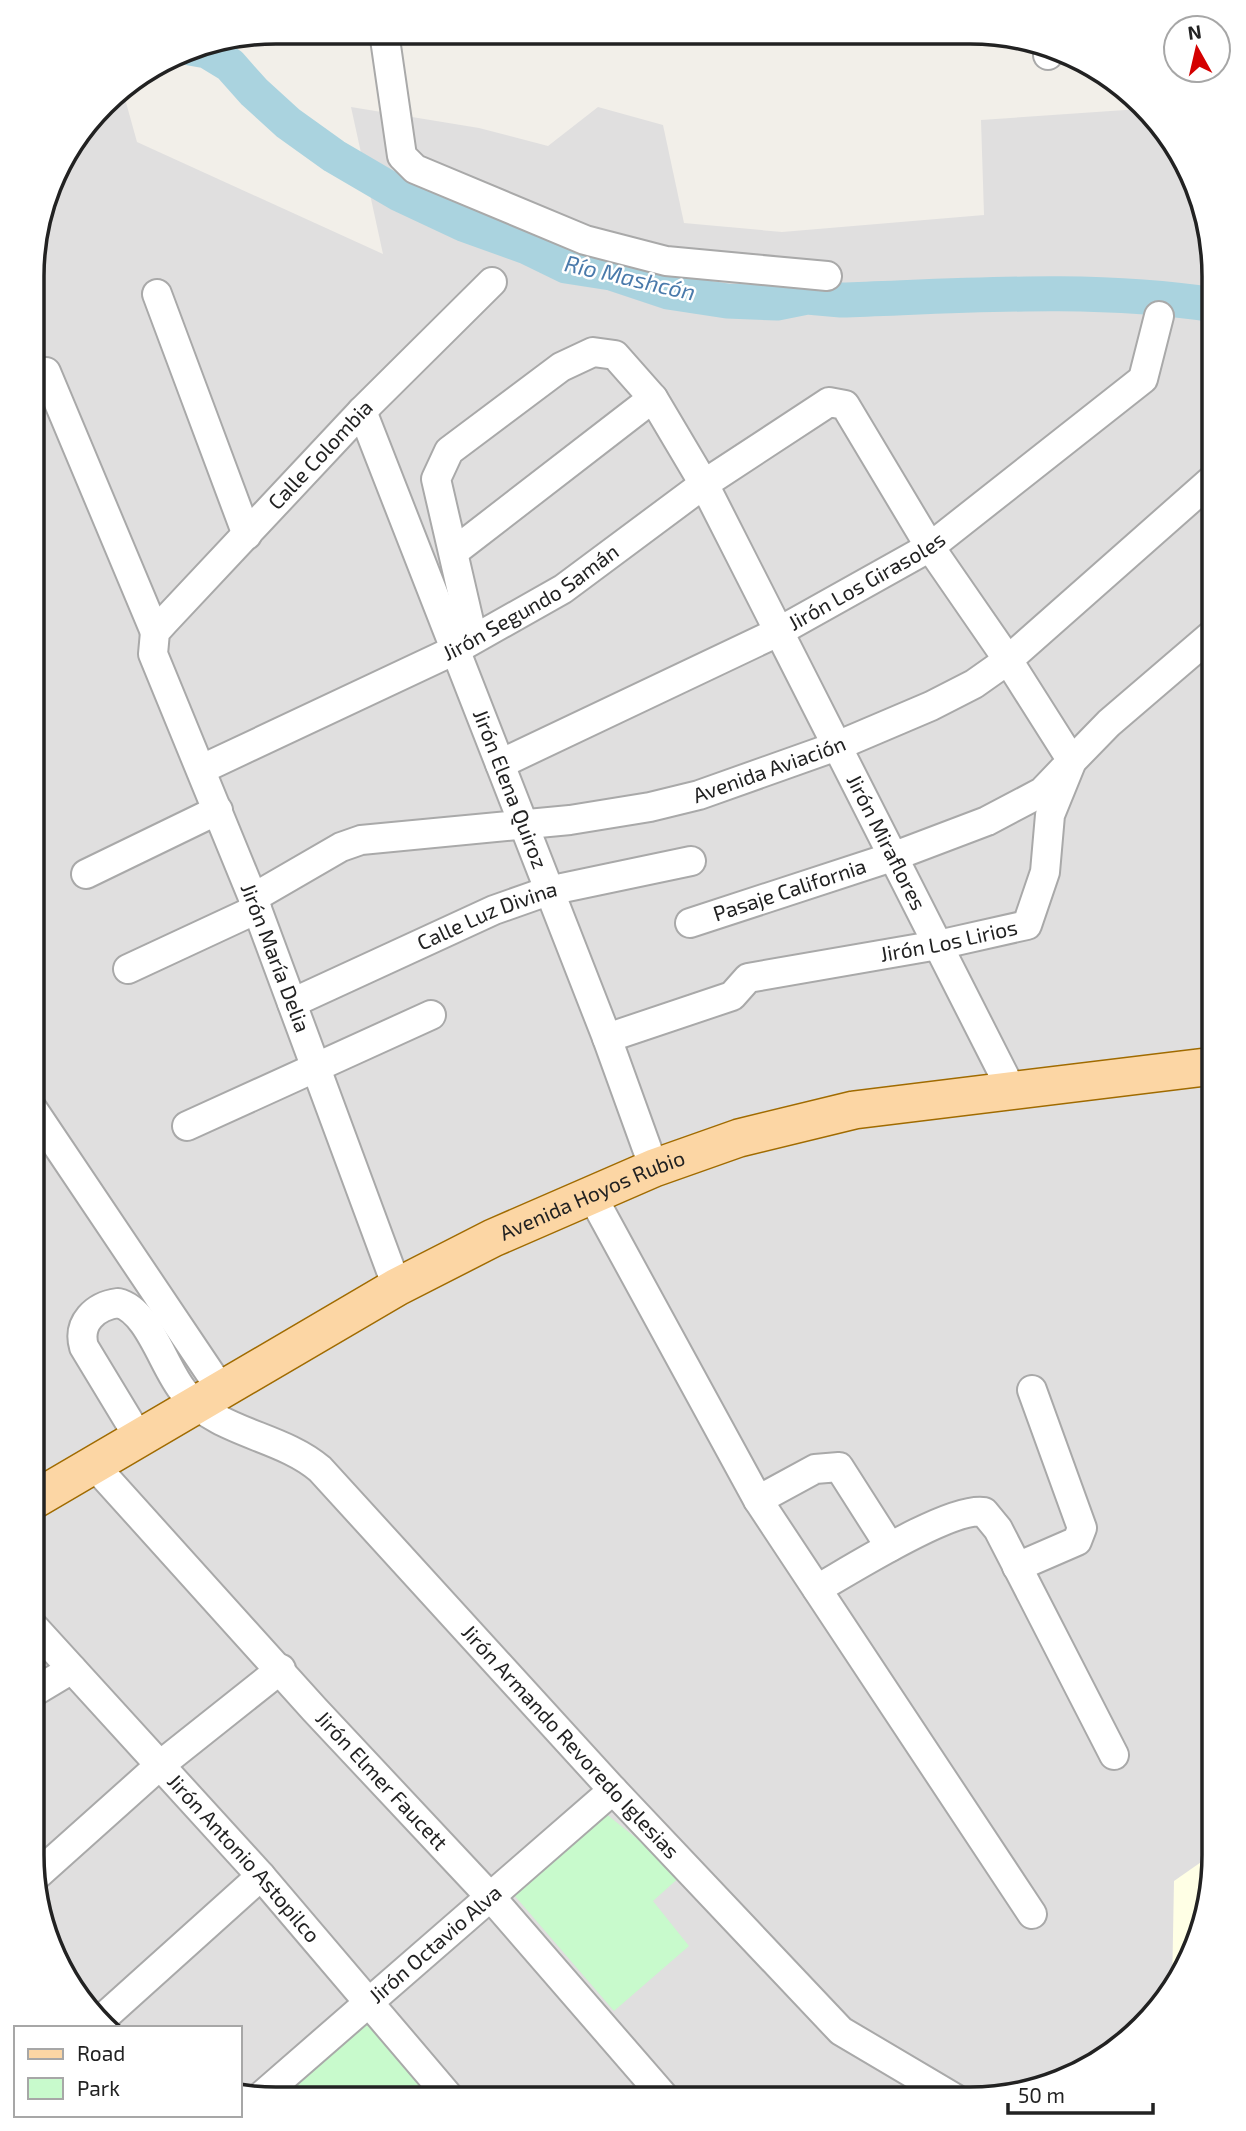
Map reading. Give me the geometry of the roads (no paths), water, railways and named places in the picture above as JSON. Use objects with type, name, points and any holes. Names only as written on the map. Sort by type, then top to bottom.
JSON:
[{"type":"main road","name":"Avenida Hoyos Rubio","points":[[1006,1080],[1202,1048]]},
{"type":"main road","name":"Avenida Hoyos Rubio","points":[[44,1472],[130,1423],[198,1391],[504,1213],[800,1104],[932,1080],[1006,1080],[1202,1067]]},
{"type":"main road","name":"Avenida Hoyos Rubio","points":[[394,1279],[592,1196],[652,1159]]},
{"type":"main road","name":"Avenida Hoyos Rubio","points":[[44,1494],[94,1465],[198,1391]]},
{"type":"street","points":[[386,44],[402,156],[415,169],[585,240],[666,261],[827,275]]},
{"type":"street","name":"Calle Colombia","points":[[155,632],[362,411],[492,282]]},
{"type":"street","points":[[157,294],[247,535]]},
{"type":"street","name":"Jirón Los Girasoles","points":[[500,764],[778,632],[930,547],[1143,379],[1159,316]]},
{"type":"street","name":"Jirón Miraflores","points":[[464,644],[455,551],[436,479],[449,451],[561,367],[593,352],[615,355],[653,398],[704,484],[1006,1080]]},
{"type":"street","name":"Jirón María Delia","points":[[46,372],[155,632],[153,654],[255,903],[394,1279]]},
{"type":"street","points":[[455,551],[653,398]]},
{"type":"street","name":"Jirón Segundo Samán","points":[[202,769],[464,644],[563,589],[704,484],[830,402],[837,401],[845,405],[930,547]]},
{"type":"street","name":"Jirón Elena Quiroz","points":[[362,411],[464,644],[500,764],[652,1159]]},
{"type":"street","name":"Avenida Aviación","points":[[128,970],[255,903],[351,842],[404,833],[570,820],[686,798],[837,746],[931,706],[974,684],[1008,660],[1202,489]]},
{"type":"street","points":[[930,547],[1008,660],[1072,761]]},
{"type":"street","name":"Jirón Los Lirios","points":[[607,1038],[732,996],[748,978],[1022,928],[1031,921],[1045,872],[1051,815],[1072,761],[1109,723],[1202,644]]},
{"type":"street","name":"Pasaje California","points":[[690,923],[892,857],[1020,806],[1042,792],[1072,761]]},
{"type":"street","points":[[86,874],[218,810]]},
{"type":"street","name":"Calle Luz Divina","points":[[292,1003],[470,920],[548,891],[691,861]]},
{"type":"street","points":[[187,1126],[431,1015]]},
{"type":"street","points":[[44,1128],[198,1391]]},
{"type":"street","points":[[592,1196],[758,1500],[1031,1914]]},
{"type":"street","points":[[130,1423],[84,1347],[81,1337],[84,1322],[111,1304],[118,1303],[135,1310],[198,1391]]},
{"type":"street","points":[[1017,1567],[1077,1541],[1082,1528],[1032,1390]]},
{"type":"street","name":"Jirón Armando Revoredo Iglesias","points":[[198,1391],[234,1427],[301,1453],[320,1469],[613,1790],[841,2031],[936,2087]]},
{"type":"street","name":"Jirón Elmer Faucett","points":[[94,1465],[281,1669],[315,1710],[489,1895],[656,2087]]},
{"type":"street","points":[[758,1500],[815,1469],[839,1468],[890,1548]]},
{"type":"street","points":[[817,1589],[890,1548],[974,1510],[991,1517],[1114,1755]]},
{"type":"street","name":"Jirón Antonio Astopilco","points":[[44,1638],[261,1876],[440,2087]]},
{"type":"street","points":[[44,1686],[72,1669]]},
{"type":"street","points":[[44,1869],[159,1766],[281,1669]]},
{"type":"street","name":"Jirón Octavio Alva","points":[[272,2087],[489,1895],[613,1790]]},
{"type":"street","points":[[107,2014],[261,1876]]},
{"type":"waterway","name":"Río Mashcón","points":[[211,53],[230,65],[254,92],[288,123],[334,156],[399,194],[463,224],[527,247],[566,266],[611,273],[668,292],[727,301],[777,303],[807,297],[841,300],[1075,294],[1202,303]]}]
